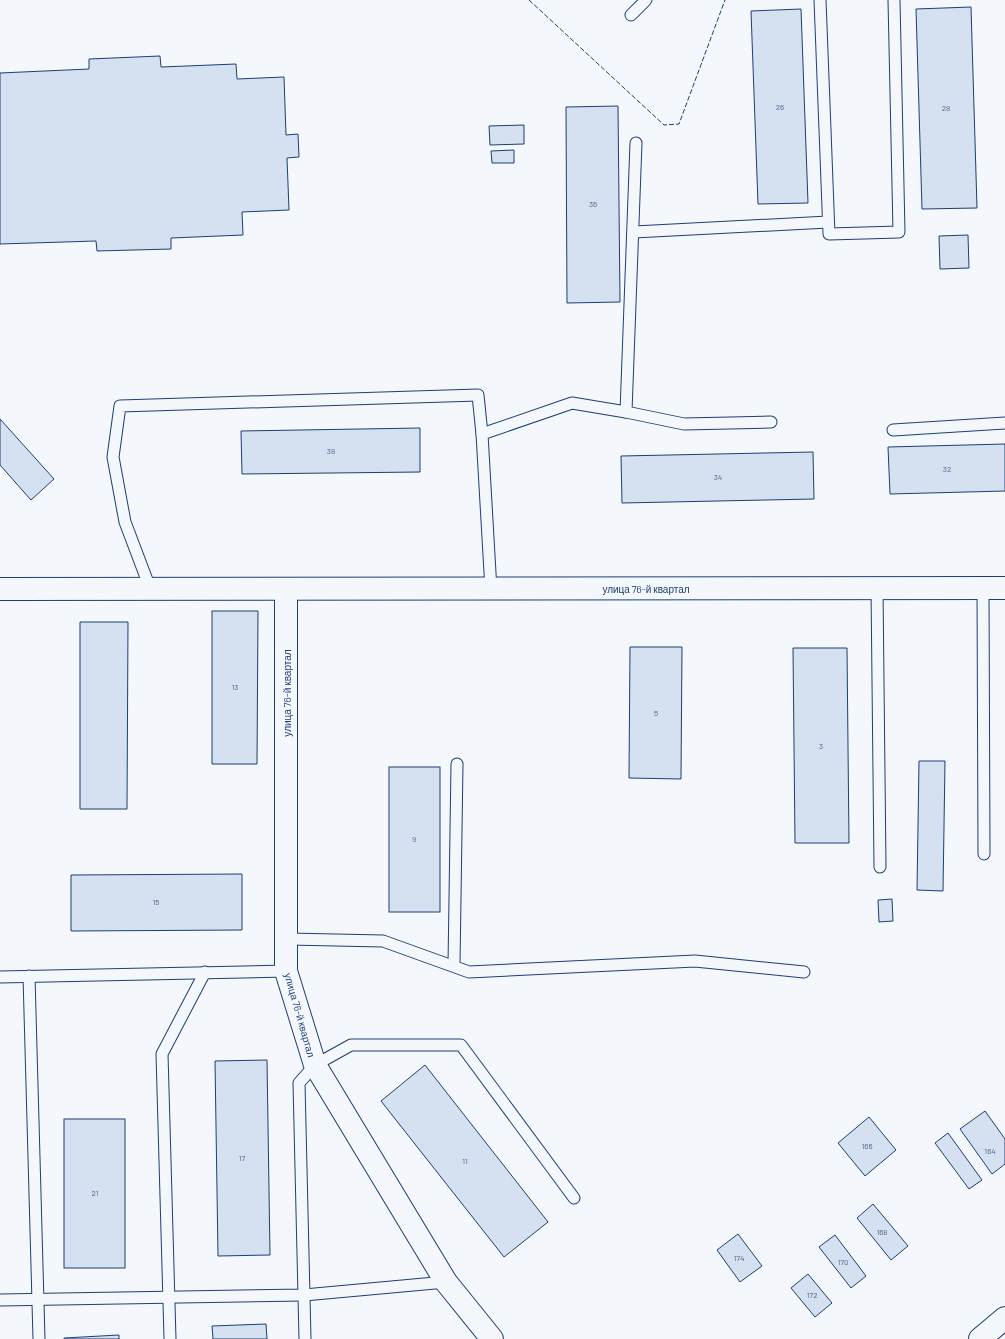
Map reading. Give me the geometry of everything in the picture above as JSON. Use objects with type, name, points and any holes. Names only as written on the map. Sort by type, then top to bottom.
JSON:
[{"type":"street","name":"улица 76-й квартал","points":[[0,589],[150,588],[286,590],[491,590],[1005,588]]},
{"type":"street","name":"улица 76-й квартал","points":[[286,590],[288,939],[286,971],[315,1066],[446,1282],[492,1339]]},
{"type":"street","points":[[980,1339],[1005,1318]]},
{"type":"lane","points":[[632,15],[646,0]]},
{"type":"lane","points":[[820,0],[828,234],[899,232],[894,0]]},
{"type":"lane","points":[[626,412],[634,232],[636,142]]},
{"type":"lane","points":[[634,232],[828,222]]},
{"type":"lane","points":[[150,588],[125,522],[114,457],[120,406],[478,395],[482,434],[491,590]]},
{"type":"lane","points":[[482,434],[572,403],[684,424],[771,422]]},
{"type":"lane","points":[[893,430],[1005,423]]},
{"type":"lane","points":[[983,587],[984,854]]},
{"type":"lane","points":[[877,588],[880,868]]},
{"type":"lane","points":[[454,965],[457,764]]},
{"type":"lane","points":[[288,939],[384,941],[454,965],[469,972],[695,962],[804,972]]},
{"type":"lane","points":[[0,977],[286,971]]},
{"type":"lane","points":[[170,1339],[162,1054],[205,972]]},
{"type":"lane","points":[[29,976],[39,1339]]},
{"type":"lane","points":[[305,1339],[299,1083],[315,1066],[351,1045],[461,1045],[574,1198]]},
{"type":"lane","points":[[0,1300],[304,1296],[446,1282]]},
{"type":"building","points":[[971,7],[977,208],[922,209],[916,9]]},
{"type":"building","points":[[801,9],[808,203],[758,204],[751,11]]},
{"type":"building","points":[[160,56],[161,67],[236,64],[237,79],[284,77],[286,135],[298,134],[299,157],[287,158],[289,210],[242,212],[243,235],[171,238],[171,249],[97,251],[96,241],[0,244],[0,73],[89,69],[89,59]]},
{"type":"building","points":[[618,106],[620,302],[567,303],[566,107]]},
{"type":"building","points":[[524,125],[524,144],[490,145],[489,126]]},
{"type":"building","points":[[514,150],[514,163],[492,163],[491,151]]},
{"type":"building","points":[[968,235],[969,268],[940,269],[939,236]]},
{"type":"building","points":[[0,419],[54,479],[31,500],[0,465]]},
{"type":"building","points":[[420,428],[420,472],[242,474],[241,431]]},
{"type":"building","points":[[1005,444],[1005,491],[890,494],[888,447]]},
{"type":"building","points":[[813,452],[814,499],[622,503],[621,456]]},
{"type":"building","points":[[212,611],[258,611],[257,764],[212,764]]},
{"type":"building","points":[[80,622],[128,622],[127,809],[80,809]]},
{"type":"building","points":[[630,647],[682,647],[681,779],[629,778]]},
{"type":"building","points":[[793,648],[847,648],[849,843],[795,843]]},
{"type":"building","points":[[919,761],[945,761],[943,891],[917,890]]},
{"type":"building","points":[[389,767],[440,767],[440,912],[389,912]]},
{"type":"building","points":[[242,874],[242,930],[71,931],[71,875]]},
{"type":"building","points":[[892,899],[893,921],[879,922],[878,900]]},
{"type":"building","points":[[267,1060],[270,1255],[218,1256],[215,1061]]},
{"type":"building","points":[[425,1065],[548,1222],[504,1257],[381,1101]]},
{"type":"building","points":[[985,1111],[1005,1139],[1005,1164],[992,1174],[960,1129]]},
{"type":"building","points":[[869,1117],[896,1150],[865,1176],[838,1143]]},
{"type":"building","points":[[64,1119],[125,1119],[125,1268],[64,1268]]},
{"type":"building","points":[[948,1133],[982,1180],[969,1189],[935,1143]]},
{"type":"building","points":[[873,1204],[908,1246],[891,1260],[857,1218]]},
{"type":"building","points":[[738,1234],[762,1266],[740,1282],[717,1250]]},
{"type":"building","points":[[835,1235],[866,1276],[851,1288],[819,1247]]},
{"type":"building","points":[[808,1274],[832,1303],[815,1317],[791,1288]]},
{"type":"building","points":[[266,1324],[267,1339],[213,1339],[212,1326]]},
{"type":"building","points":[[119,1335],[119,1339],[64,1339],[64,1338]]},
{"type":"fence","points":[[529,0],[664,125],[679,124],[725,0]]}]
